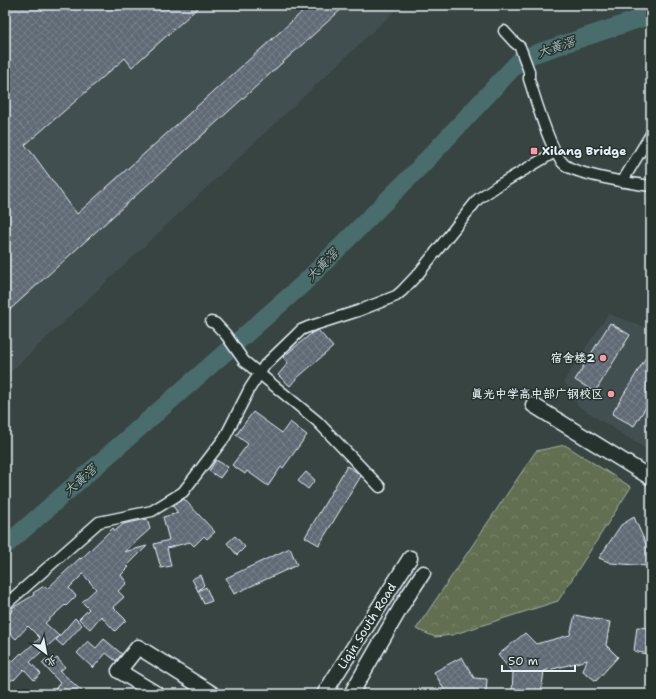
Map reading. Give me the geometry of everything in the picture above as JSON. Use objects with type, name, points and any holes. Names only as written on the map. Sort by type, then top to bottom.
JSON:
[{"type":"street","points":[[504,31],[520,47],[529,71],[529,79],[555,152],[560,160],[571,169],[598,177],[651,186]]},
{"type":"street","points":[[622,182],[651,134]]},
{"type":"street","points":[[5,606],[99,522],[152,511],[183,492],[225,438],[264,364],[272,356],[301,330],[358,311],[396,296],[420,273],[478,199],[555,152]]},
{"type":"street","points":[[211,322],[215,323],[226,335],[244,361],[317,421],[380,487]]},
{"type":"street","points":[[533,404],[651,478]]},
{"type":"street","name":"Liqin South Road","points":[[324,694],[410,558]]},
{"type":"street","name":"Liqin South Road","points":[[351,694],[404,602],[423,573]]},
{"type":"street","points":[[157,694],[119,671],[138,648],[213,694]]},
{"type":"shaded area","points":[[5,5],[401,5],[5,377]]},
{"type":"shaded area","name":"真光中学高中部广钢校区","points":[[608,314],[651,329],[651,452],[578,406],[564,381]]},
{"type":"green space","points":[[565,445],[631,487],[558,601],[452,635],[435,637],[416,629],[536,451]]},
{"type":"building","points":[[5,5],[201,5],[132,67],[125,58],[25,145],[77,214],[310,5],[346,5],[5,314]]},
{"type":"building","name":"宿舍楼2","points":[[610,323],[630,335],[595,392],[575,380]]},
{"type":"building","points":[[318,330],[333,347],[290,386],[278,375],[288,363],[283,357],[312,333]]},
{"type":"building","points":[[651,349],[651,399],[634,426],[612,414]]},
{"type":"building","points":[[253,412],[282,433],[290,422],[307,435],[283,468],[281,467],[268,486],[247,471],[245,474],[232,465],[248,444],[236,435]]},
{"type":"building","points":[[216,460],[228,467],[220,478],[209,471]]},
{"type":"building","points":[[347,466],[361,476],[319,545],[305,537]]},
{"type":"building","points":[[306,472],[315,480],[308,489],[298,481]]},
{"type":"building","points":[[184,499],[215,532],[207,539],[204,536],[194,546],[190,542],[167,548],[171,566],[161,568],[154,544],[169,540],[163,517],[178,513],[173,506]]},
{"type":"building","points":[[634,517],[648,549],[647,566],[611,563],[599,558],[621,525]]},
{"type":"building","points":[[147,519],[150,529],[124,552],[147,546],[127,566],[129,567],[121,575],[127,583],[118,591],[124,597],[113,607],[126,620],[115,631],[101,616],[90,629],[79,619],[89,609],[82,602],[96,589],[83,574],[69,588],[76,596],[45,623],[59,636],[30,662],[41,674],[34,680],[24,669],[14,680],[13,679],[5,684],[5,661],[9,657],[13,661],[40,638],[28,626],[16,639],[5,629],[5,618],[13,610],[12,608],[34,595],[33,593],[44,586],[47,589],[113,528],[115,531],[123,524]]},
{"type":"building","points":[[235,536],[245,547],[237,555],[227,543]]},
{"type":"building","points":[[290,548],[297,565],[234,594],[226,578]]},
{"type":"building","points":[[200,575],[204,585],[198,591],[192,579]]},
{"type":"building","points":[[206,587],[212,601],[204,604],[198,591]]},
{"type":"building","points":[[575,615],[610,622],[606,645],[618,657],[596,681],[583,671],[587,660],[544,671],[541,694],[512,693],[513,673],[498,655],[525,633],[536,644],[570,635]]},
{"type":"building","points":[[75,618],[82,625],[63,646],[56,640]]},
{"type":"building","points":[[637,627],[651,628],[651,655],[634,651]]},
{"type":"building","points":[[104,639],[122,654],[116,661],[106,653],[93,668],[77,653],[88,641],[96,648]]},
{"type":"building","points":[[462,657],[474,678],[487,679],[486,694],[441,694],[444,689],[434,672]]},
{"type":"building","points":[[57,658],[65,667],[60,671],[85,694],[61,694],[55,689],[60,683],[42,663],[46,659],[51,663]]},
{"type":"waterway","name":"大黄滘","points":[[5,546],[303,284],[419,168],[522,58],[651,15]]},
{"type":"place","name":"Xilang Bridge","points":[[534,151]]},
{"type":"place","name":"宿舍楼2","points":[[603,358]]},
{"type":"place","name":"真光中学高中部广钢校区","points":[[611,394]]}]
